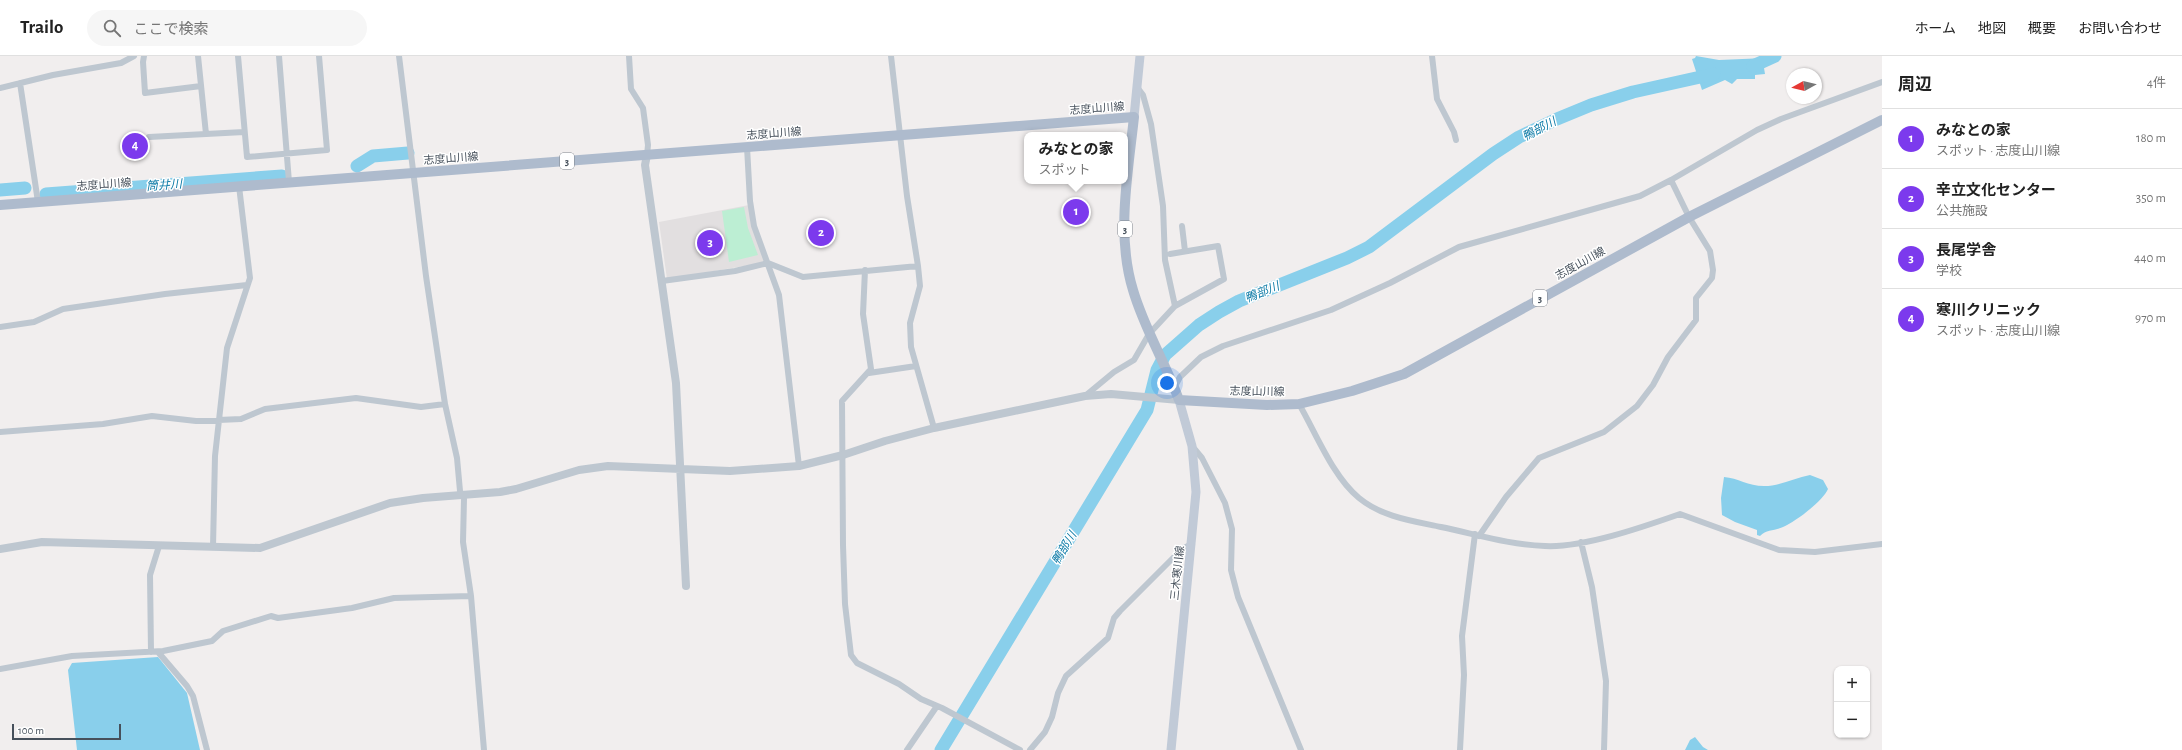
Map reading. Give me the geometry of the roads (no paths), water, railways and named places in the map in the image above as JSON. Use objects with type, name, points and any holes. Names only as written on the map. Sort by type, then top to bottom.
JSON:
[{"type":"main road","points":[[1134,117],[1140,56]]},
{"type":"main road","name":"志度山川線","points":[[0,205],[1134,117],[1128,177]]},
{"type":"main road","name":"志度山川線","points":[[1128,184],[1125,245],[1132,288],[1150,336],[1174,386],[1179,400],[1267,405],[1299,404],[1352,391],[1404,374],[1689,217],[1882,120]]},
{"type":"main road","name":"三木寒川線","points":[[1171,750],[1196,492],[1192,446],[1179,400]]},
{"type":"street","points":[[0,88],[53,75],[121,63],[134,56]]},
{"type":"street","points":[[144,56],[145,93],[201,86]]},
{"type":"street","points":[[198,56],[206,134]]},
{"type":"street","points":[[238,56],[247,157],[327,150],[320,56]]},
{"type":"street","points":[[279,56],[289,182]]},
{"type":"street","points":[[399,56],[415,172],[426,276],[445,404],[464,499],[463,542],[471,596],[484,750]]},
{"type":"street","points":[[629,56],[631,89],[643,108],[648,145],[645,165],[676,382],[679,469],[686,586]]},
{"type":"street","points":[[891,56],[906,196],[920,286],[910,323],[911,347],[934,428]]},
{"type":"street","points":[[1432,56],[1438,99],[1454,132],[1456,140]]},
{"type":"street","points":[[1174,386],[1180,377],[1201,357],[1223,346],[1331,310],[1407,275],[1450,251],[1634,198],[1671,180],[1769,125],[1882,82]]},
{"type":"street","points":[[20,83],[38,201]]},
{"type":"street","points":[[1137,87],[1143,95],[1152,124],[1163,206],[1165,260],[1175,306]]},
{"type":"street","points":[[149,137],[244,132]]},
{"type":"street","points":[[747,147],[750,201],[754,226],[780,295],[799,466]]},
{"type":"street","points":[[1460,750],[1464,675],[1462,636],[1477,535],[1506,497],[1539,458],[1604,432],[1637,406],[1653,385],[1668,357],[1696,320],[1696,298],[1712,278],[1713,270],[1710,251],[1689,217],[1671,180]]},
{"type":"street","points":[[214,547],[215,456],[228,348],[250,278],[239,186]]},
{"type":"street","points":[[1182,226],[1186,251]]},
{"type":"street","points":[[1085,396],[1114,372],[1134,360],[1150,336],[1175,306],[1224,279],[1218,246],[1170,254]]},
{"type":"street","points":[[662,281],[735,271],[768,263],[803,277],[918,266]]},
{"type":"street","points":[[864,270],[863,314],[871,369],[869,373],[842,401],[841,446],[843,455],[843,545],[845,604],[851,655],[857,663],[1020,750]]},
{"type":"street","points":[[0,327],[34,322],[63,309],[165,294],[247,286]]},
{"type":"street","points":[[869,373],[916,366]]},
{"type":"street","points":[[0,549],[42,542],[159,546],[267,547],[390,503],[423,498],[516,489],[592,468],[608,466],[730,471],[799,466],[843,455],[885,441],[934,428],[1085,396],[1122,395],[1179,400]]},
{"type":"street","points":[[0,432],[103,424],[152,416],[196,421],[241,419],[266,409],[356,398],[421,407],[445,404]]},
{"type":"street","points":[[1299,404],[1346,485],[1371,507],[1402,519],[1477,535],[1545,546],[1581,542],[1645,526],[1680,514],[1779,550],[1815,552],[1882,544]]},
{"type":"street","points":[[1192,446],[1202,458],[1225,503],[1232,529],[1231,570],[1235,590],[1301,750]]},
{"type":"street","points":[[1581,542],[1592,587],[1606,681],[1604,750]]},
{"type":"street","points":[[1030,750],[1045,732],[1052,718],[1058,693],[1066,676],[1108,638],[1114,618],[1120,611],[1182,548],[1192,544]]},
{"type":"street","points":[[159,546],[150,575],[154,652],[187,686],[193,696],[207,750]]},
{"type":"street","points":[[0,669],[72,656],[154,652],[212,641],[223,631],[271,616],[278,618],[352,608],[394,598],[471,596]]},
{"type":"street","points":[[907,750],[939,707]]},
{"type":"water","points":[[1696,56],[1719,60],[1766,58],[1770,60],[1764,68],[1765,74],[1755,75],[1755,79],[1737,79],[1732,84],[1725,80],[1702,90],[1692,59]]},
{"type":"water","points":[[1810,475],[1823,480],[1828,489],[1821,499],[1808,511],[1783,527],[1768,531],[1760,536],[1757,535],[1757,530],[1735,522],[1722,515],[1721,498],[1724,477],[1758,486],[1770,486]]},
{"type":"water","points":[[158,657],[187,693],[200,750],[77,750],[68,670],[72,663]]},
{"type":"water","points":[[1695,737],[1703,747],[1708,750],[1685,750],[1690,740]]},
{"type":"waterway","name":"鴨部川","points":[[1753,66],[1775,56]]},
{"type":"waterway","name":"鴨部川","points":[[941,750],[1147,410],[1157,370],[1165,355],[1199,325],[1239,301],[1347,258],[1369,247],[1493,154],[1519,137],[1591,105],[1633,92],[1714,74]]},
{"type":"waterway","name":"筒井川","points":[[357,166],[373,156],[408,153]]},
{"type":"waterway","name":"筒井川","points":[[46,194],[282,176]]},
{"type":"waterway","name":"筒井川","points":[[0,190],[25,188]]},
{"type":"place","name":"寒川クリニック","points":[[135,146]]},
{"type":"place","name":"みなとの家","points":[[1076,212]]},
{"type":"place","name":"辛立文化センター","points":[[821,233]]},
{"type":"place","name":"長尾学舎","points":[[710,243]]}]
